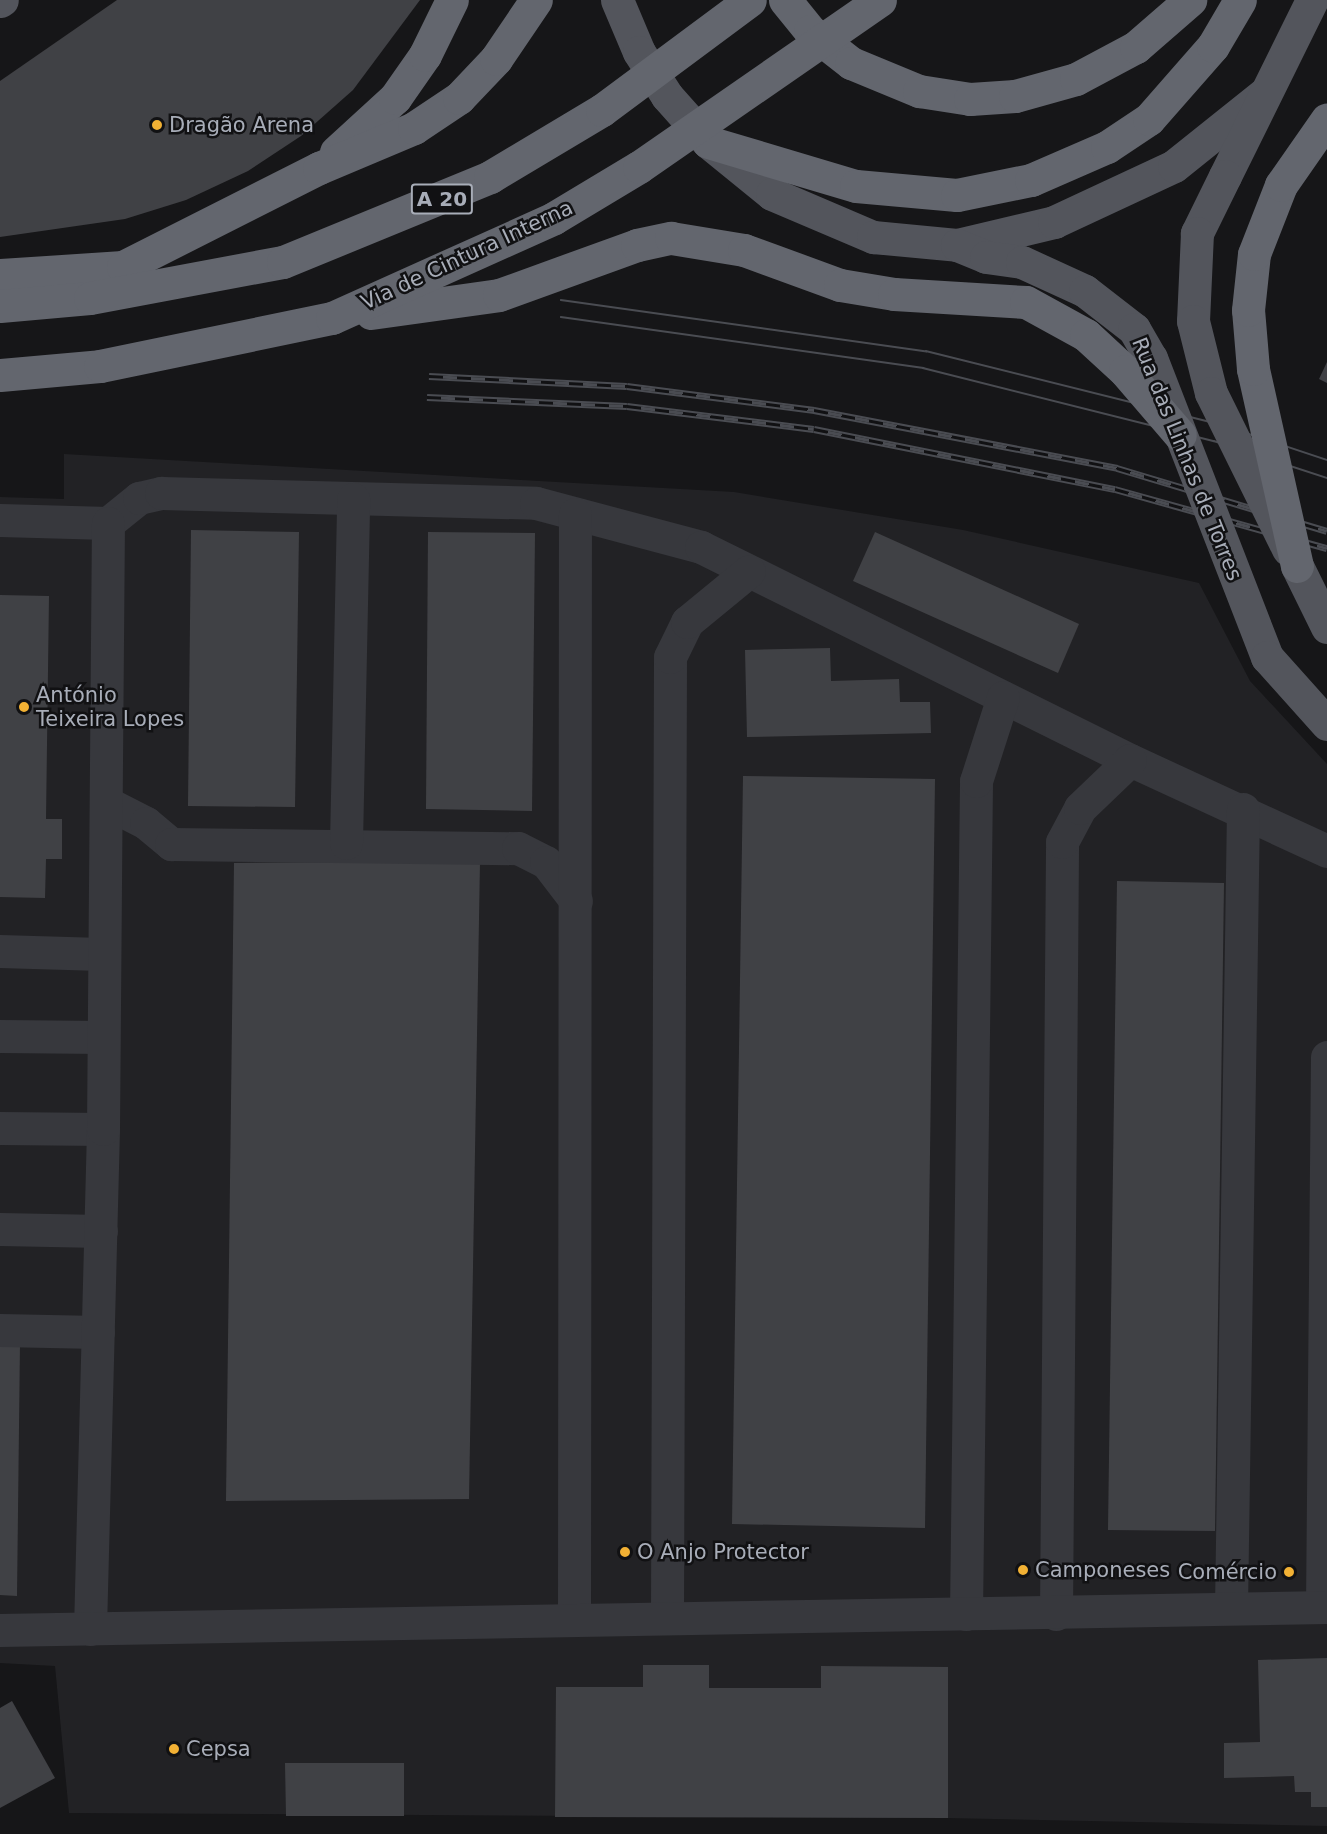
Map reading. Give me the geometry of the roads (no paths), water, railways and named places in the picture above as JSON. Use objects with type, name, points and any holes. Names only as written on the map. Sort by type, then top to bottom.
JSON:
[{"type":"highway","points":[[319,168],[395,98],[425,55],[452,0]]},
{"type":"highway","points":[[0,275],[123,267],[319,168],[414,128],[459,98],[496,59],[536,0]]},
{"type":"highway","name":"A 20","points":[[0,306],[90,298],[284,262],[370,230],[490,177],[561,135],[750,0]]},
{"type":"highway","points":[[785,0],[810,31],[851,63],[918,91],[969,99],[1015,96],[1076,79],[1136,47],[1190,0]]},
{"type":"highway","name":"Via de Cintura Interna","points":[[0,375],[100,366],[332,318],[554,218],[639,167],[880,0]]},
{"type":"highway","points":[[708,142],[856,186],[957,195],[1031,180],[1068,166],[1149,119],[1213,46],[1240,0]]},
{"type":"highway","points":[[1297,566],[1253,369],[1248,310],[1254,254],[1281,185],[1327,119]]},
{"type":"highway","points":[[332,318],[499,295],[636,245],[671,238],[744,250],[840,285],[894,294],[1026,302],[1086,335],[1125,371],[1180,435]]},
{"type":"main road","points":[[617,0],[639,52],[667,96],[708,142],[772,194],[835,224],[873,237],[957,245],[1054,222],[1115,196],[1174,166],[1265,93]]},
{"type":"main road","points":[[1312,0],[1197,233],[1192,321],[1211,393],[1327,627]]},
{"type":"main road","name":"Rua das Linhas de Torres","points":[[957,245],[986,257],[1022,262],[1085,291],[1134,329],[1151,358],[1268,657],[1327,724]]},
{"type":"lane","points":[[0,520],[108,523],[140,498],[161,493],[536,503],[700,547],[1131,760],[1243,809],[1327,851]]},
{"type":"lane","points":[[346,843],[353,499]]},
{"type":"lane","points":[[574,1618],[575,514]]},
{"type":"lane","points":[[90,1629],[104,1129],[101,954],[107,803],[108,523]]},
{"type":"lane","points":[[667,1616],[670,657],[687,622],[749,571]]},
{"type":"lane","points":[[966,1614],[976,781],[1003,697]]},
{"type":"lane","points":[[1056,1614],[1062,842],[1080,808],[1131,760]]},
{"type":"lane","points":[[107,803],[146,823],[171,844],[346,843],[518,848],[546,862],[576,901]]},
{"type":"lane","points":[[1230,1608],[1243,809]]},
{"type":"lane","points":[[0,951],[101,954]]},
{"type":"lane","points":[[0,1036],[102,1037]]},
{"type":"lane","points":[[0,1630],[667,1616],[1056,1614],[1325,1607],[1327,1057]]},
{"type":"lane","points":[[0,1128],[104,1129]]},
{"type":"lane","points":[[0,1229],[101,1231]]},
{"type":"lane","points":[[0,1330],[98,1332]]},
{"type":"tram line","points":[[561,300],[926,351],[1219,424],[1327,460]]},
{"type":"tram line","points":[[561,317],[923,368],[1214,441],[1327,478]]},
{"type":"railway","points":[[429,376],[627,386],[814,410],[1117,468],[1327,531]]},
{"type":"railway","points":[[427,397],[627,406],[814,429],[1115,489],[1327,548]]},
{"type":"place","name":"Dragão Arena","points":[[157,125]]},
{"type":"place","name":"António Teixeira Lopes","points":[[24,707]]},
{"type":"place","name":"O Anjo Protector","points":[[625,1552]]},
{"type":"place","name":"Camponeses","points":[[1023,1570]]},
{"type":"place","name":"Comércio","points":[[1289,1572]]},
{"type":"place","name":"Cepsa","points":[[174,1749]]}]
